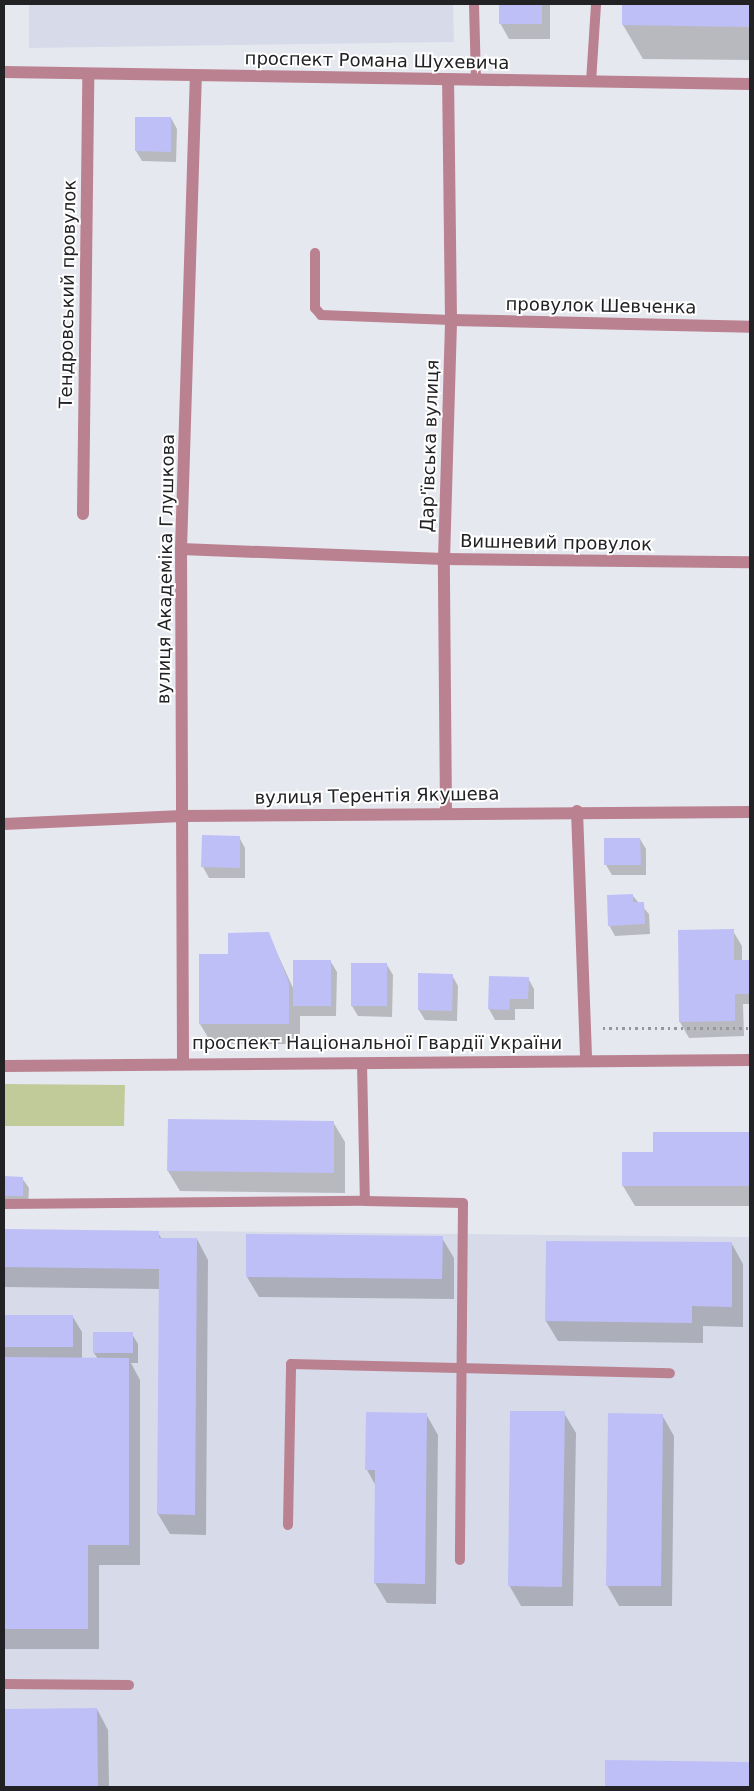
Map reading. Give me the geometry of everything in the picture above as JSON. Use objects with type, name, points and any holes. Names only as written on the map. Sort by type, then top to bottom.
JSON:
[{"type":"street","name":"проспект Романа Шухевича","points":[[4,72],[750,84]]},
{"type":"street","name":"Тендровський провулок","points":[[83,514],[88,74]]},
{"type":"street","name":"вулиця Академіка Глушкова","points":[[183,1062],[181,549],[196,76]]},
{"type":"street","name":"Дар'ївська вулиця","points":[[446,812],[444,559],[451,320],[448,80]]},
{"type":"street","name":"провулок Шевченка","points":[[451,320],[750,327]]},
{"type":"street","name":"Вишневий провулок","points":[[181,549],[444,559],[750,562]]},
{"type":"street","name":"вулиця Терентія Якушева","points":[[4,824],[182,816],[577,811],[750,812]]},
{"type":"street","points":[[577,811],[586,1060]]},
{"type":"street","name":"проспект Національної Гвардії України","points":[[4,1066],[183,1062],[362,1063],[750,1060]]},
{"type":"lane","points":[[474,4],[476,80]]},
{"type":"lane","points":[[591,82],[596,4]]},
{"type":"lane","points":[[314,253],[315,308],[321,315],[451,320]]},
{"type":"lane","points":[[362,1063],[365,1201]]},
{"type":"lane","points":[[4,1204],[365,1201],[463,1203],[460,1369],[460,1560]]},
{"type":"lane","points":[[288,1525],[292,1364],[670,1373]]},
{"type":"lane","points":[[4,1684],[128,1685]]},
{"type":"path","points":[[585,1028],[750,1028]]},
{"type":"shaded area","points":[[29,4],[453,4],[454,42],[29,48]]},
{"type":"shaded area","points":[[4,1229],[750,1237],[750,1787],[4,1787]]},
{"type":"green space","points":[[4,1084],[125,1085],[124,1126],[4,1126]]},
{"type":"building","points":[[499,4],[542,4],[542,24],[499,24]]},
{"type":"building","points":[[622,4],[750,4],[750,27],[622,25]]},
{"type":"building","points":[[135,117],[171,117],[171,152],[135,151]]},
{"type":"building","points":[[202,835],[240,836],[240,868],[201,867]]},
{"type":"building","points":[[604,838],[640,838],[641,865],[604,865]]},
{"type":"building","points":[[633,894],[633,902],[644,902],[645,924],[608,926],[607,895]]},
{"type":"building","points":[[734,929],[734,960],[750,960],[750,994],[735,994],[735,1021],[679,1022],[678,930]]},
{"type":"building","points":[[269,932],[289,983],[289,1024],[199,1024],[199,954],[228,954],[228,933]]},
{"type":"building","points":[[293,960],[331,960],[331,1006],[293,1006]]},
{"type":"building","points":[[351,963],[387,963],[387,1006],[351,1006]]},
{"type":"building","points":[[418,973],[453,974],[452,1011],[418,1010]]},
{"type":"building","points":[[489,976],[529,977],[528,999],[510,999],[509,1010],[488,1009]]},
{"type":"building","points":[[168,1119],[334,1121],[334,1173],[167,1171]]},
{"type":"building","points":[[653,1132],[750,1132],[750,1186],[622,1186],[622,1152],[653,1152]]},
{"type":"building","points":[[4,1176],[23,1177],[23,1196],[4,1196]]},
{"type":"building","points":[[4,1229],[159,1231],[159,1238],[197,1238],[195,1515],[157,1514],[159,1269],[4,1267]]},
{"type":"building","points":[[246,1234],[443,1236],[442,1279],[246,1277]]},
{"type":"building","points":[[546,1241],[732,1242],[732,1307],[692,1306],[692,1323],[545,1321]]},
{"type":"building","points":[[4,1315],[73,1315],[73,1347],[4,1347]]},
{"type":"building","points":[[93,1332],[133,1332],[133,1353],[93,1353]]},
{"type":"building","points":[[4,1357],[129,1358],[129,1545],[88,1545],[88,1629],[4,1629]]},
{"type":"building","points":[[510,1411],[565,1411],[562,1587],[508,1586]]},
{"type":"building","points":[[366,1412],[427,1413],[425,1584],[374,1583],[375,1470],[365,1470]]},
{"type":"building","points":[[608,1413],[663,1414],[661,1586],[606,1586]]},
{"type":"building","points":[[97,1708],[98,1787],[4,1787],[4,1709]]},
{"type":"building","points":[[605,1760],[750,1762],[750,1787],[605,1787]]}]
